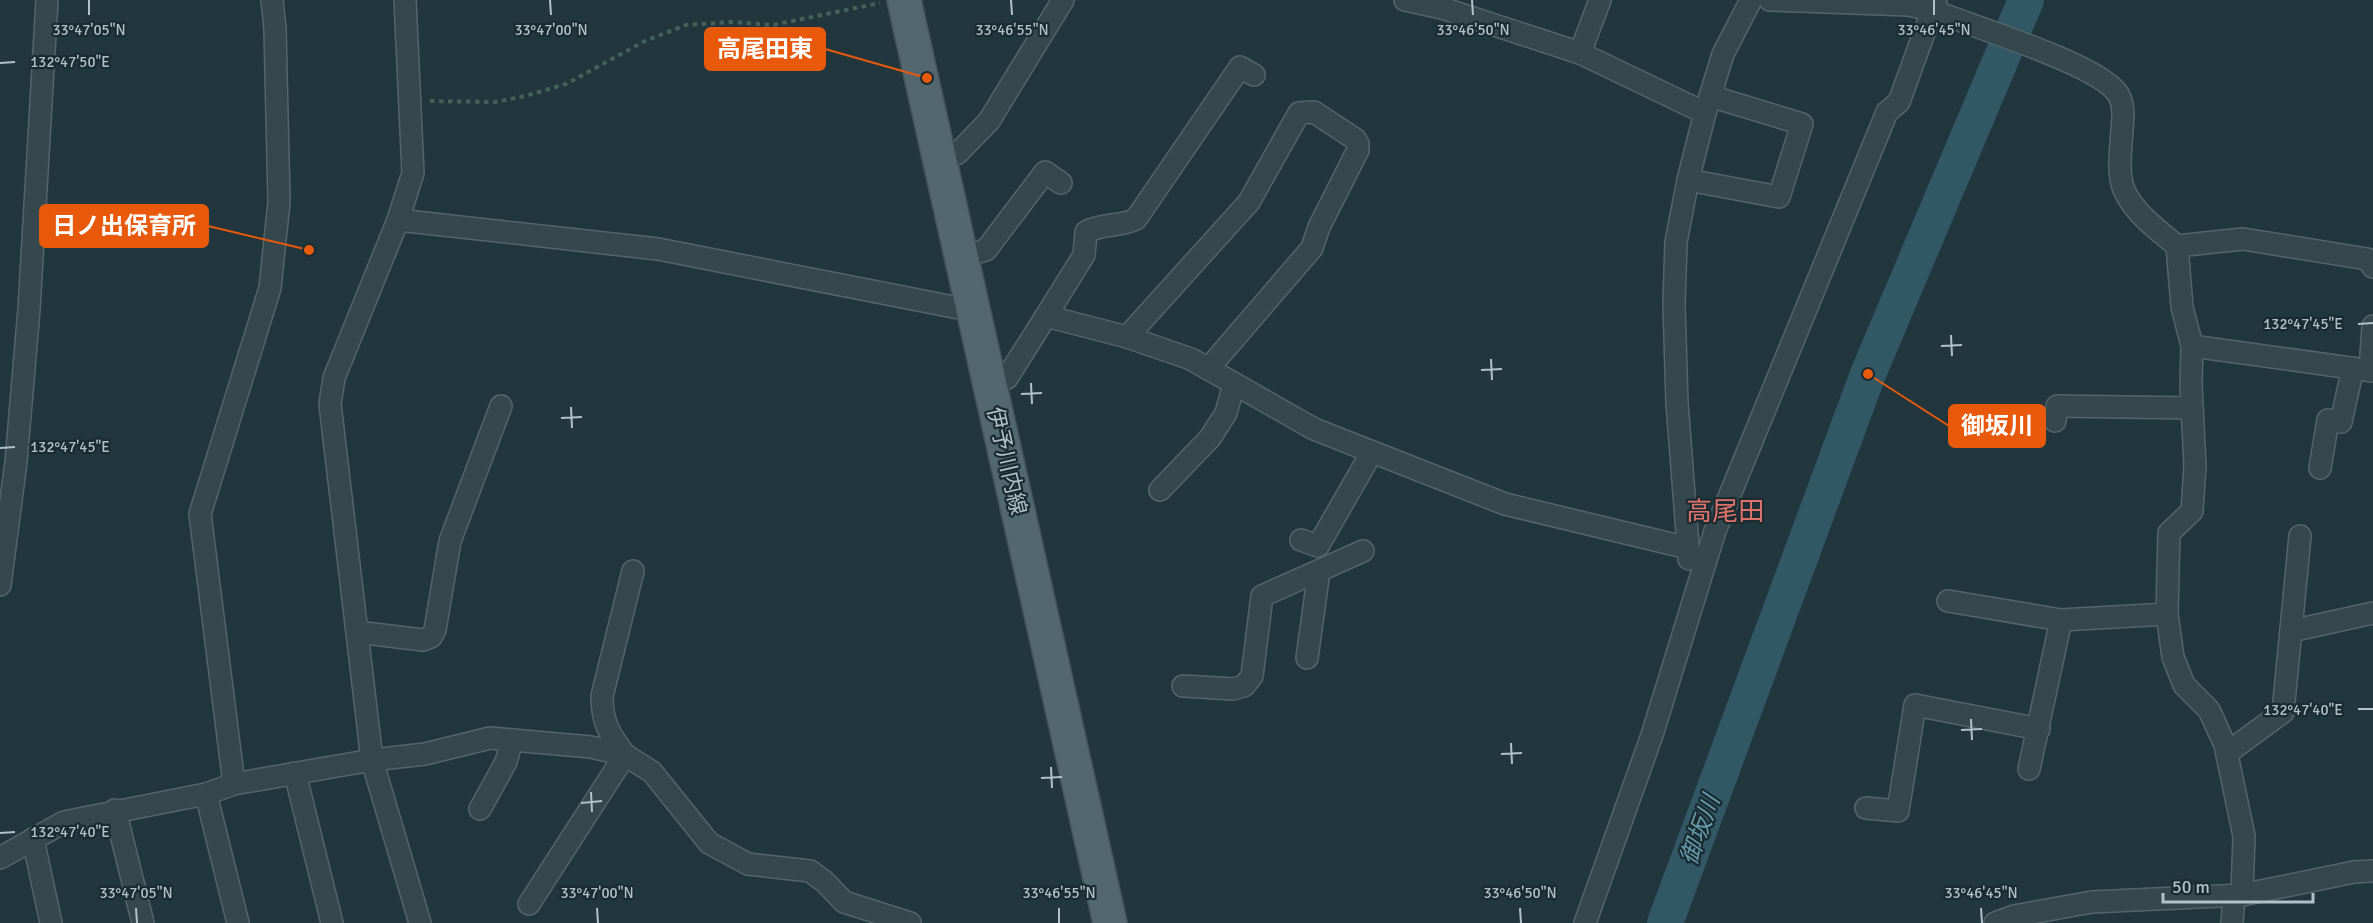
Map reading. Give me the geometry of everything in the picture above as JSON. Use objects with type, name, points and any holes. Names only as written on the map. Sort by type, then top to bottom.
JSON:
[{"type":"main road","name":"伊予川内線","points":[[892,1],[940,160],[1110,923]]},
{"type":"street","points":[[0,585],[16,462],[29,309],[47,0]]},
{"type":"street","points":[[234,784],[200,514],[270,288],[279,202],[275,29],[272,0]]},
{"type":"street","points":[[405,0],[413,173],[398,220],[334,378],[330,404],[372,760],[420,923]]},
{"type":"street","points":[[940,160],[958,153],[989,122],[1064,0]]},
{"type":"street","points":[[1405,0],[1442,8],[1580,52],[1707,105],[1802,124],[1779,197],[1688,180]]},
{"type":"street","points":[[1580,52],[1600,0]]},
{"type":"street","points":[[1694,598],[1677,403],[1674,304],[1676,242],[1688,180],[1707,105],[1731,37],[1751,0]]},
{"type":"street","points":[[1770,0],[1936,8],[2074,63],[2110,84],[2120,96],[2123,112],[2121,158],[2123,188],[2138,211],[2177,246],[2182,308],[2192,346],[2195,466],[2192,511],[2169,533],[2167,614],[2173,657],[2184,685],[2208,710],[2227,753],[2244,836],[2238,895],[2232,923]]},
{"type":"street","points":[[1585,923],[1652,735],[1715,531],[1887,112],[1899,102],[1936,8]]},
{"type":"street","points":[[990,382],[1007,378],[1084,255],[1086,231],[1092,228],[1130,223],[1136,219],[1240,67],[1254,75]]},
{"type":"street","points":[[1127,337],[1249,202],[1294,119],[1299,113],[1314,112],[1355,139],[1358,150],[1319,227],[1311,248],[1208,369]]},
{"type":"street","points":[[962,257],[986,250],[1045,172],[1061,183]]},
{"type":"street","points":[[398,220],[658,249],[974,311]]},
{"type":"street","points":[[2177,246],[2243,239],[2367,259],[2373,267]]},
{"type":"street","points":[[1046,316],[1127,337],[1191,359],[1314,429],[1505,504],[1688,548]]},
{"type":"street","points":[[2320,468],[2328,420],[2341,422],[2365,370],[2373,326]]},
{"type":"street","points":[[2192,346],[2365,370]]},
{"type":"street","points":[[1160,490],[1210,438],[1226,413],[1234,384]]},
{"type":"street","points":[[357,633],[423,640],[430,637],[435,630],[450,541],[501,406]]},
{"type":"street","points":[[2055,421],[2057,406],[2192,408]]},
{"type":"street","points":[[1307,658],[1325,568],[1310,543],[1372,452]]},
{"type":"street","points":[[2227,753],[2283,712],[2300,536]]},
{"type":"street","points":[[1183,686],[1233,689],[1244,686],[1252,676],[1262,596],[1363,551]]},
{"type":"street","points":[[625,755],[609,734],[602,709],[602,696],[633,571]]},
{"type":"street","points":[[1948,601],[2061,620],[2167,614]]},
{"type":"street","points":[[2291,631],[2373,613]]},
{"type":"street","points":[[2029,770],[2061,620]]},
{"type":"street","points":[[1866,808],[1898,811],[1915,705],[2039,729]]},
{"type":"street","points":[[0,858],[64,822],[206,794],[234,784],[372,760],[425,754],[490,738],[591,747],[625,755],[652,772],[709,843],[748,864],[810,871],[825,882],[844,902],[910,923]]},
{"type":"street","points":[[480,809],[507,762],[512,740]]},
{"type":"street","points":[[529,904],[625,755]]},
{"type":"street","points":[[295,773],[332,923]]},
{"type":"street","points":[[206,794],[238,923]]},
{"type":"street","points":[[116,810],[143,923]]},
{"type":"street","points":[[33,839],[51,923]]},
{"type":"street","points":[[1995,923],[2014,916],[2092,902],[2238,895],[2354,872],[2373,871]]},
{"type":"path","points":[[411,100],[495,102],[525,96],[566,84],[645,41],[686,25],[733,22],[773,25],[892,1]]},
{"type":"waterway","name":"御坂川","points":[[1665,923],[1868,374],[2026,0]]},
{"type":"place","name":"高尾田東","points":[[927,78]]},
{"type":"place","name":"日ノ出保育所","points":[[309,250]]},
{"type":"place","name":"御坂川","points":[[1868,374]]},
{"type":"district","name":"高尾田","points":[[1725,512]]}]
